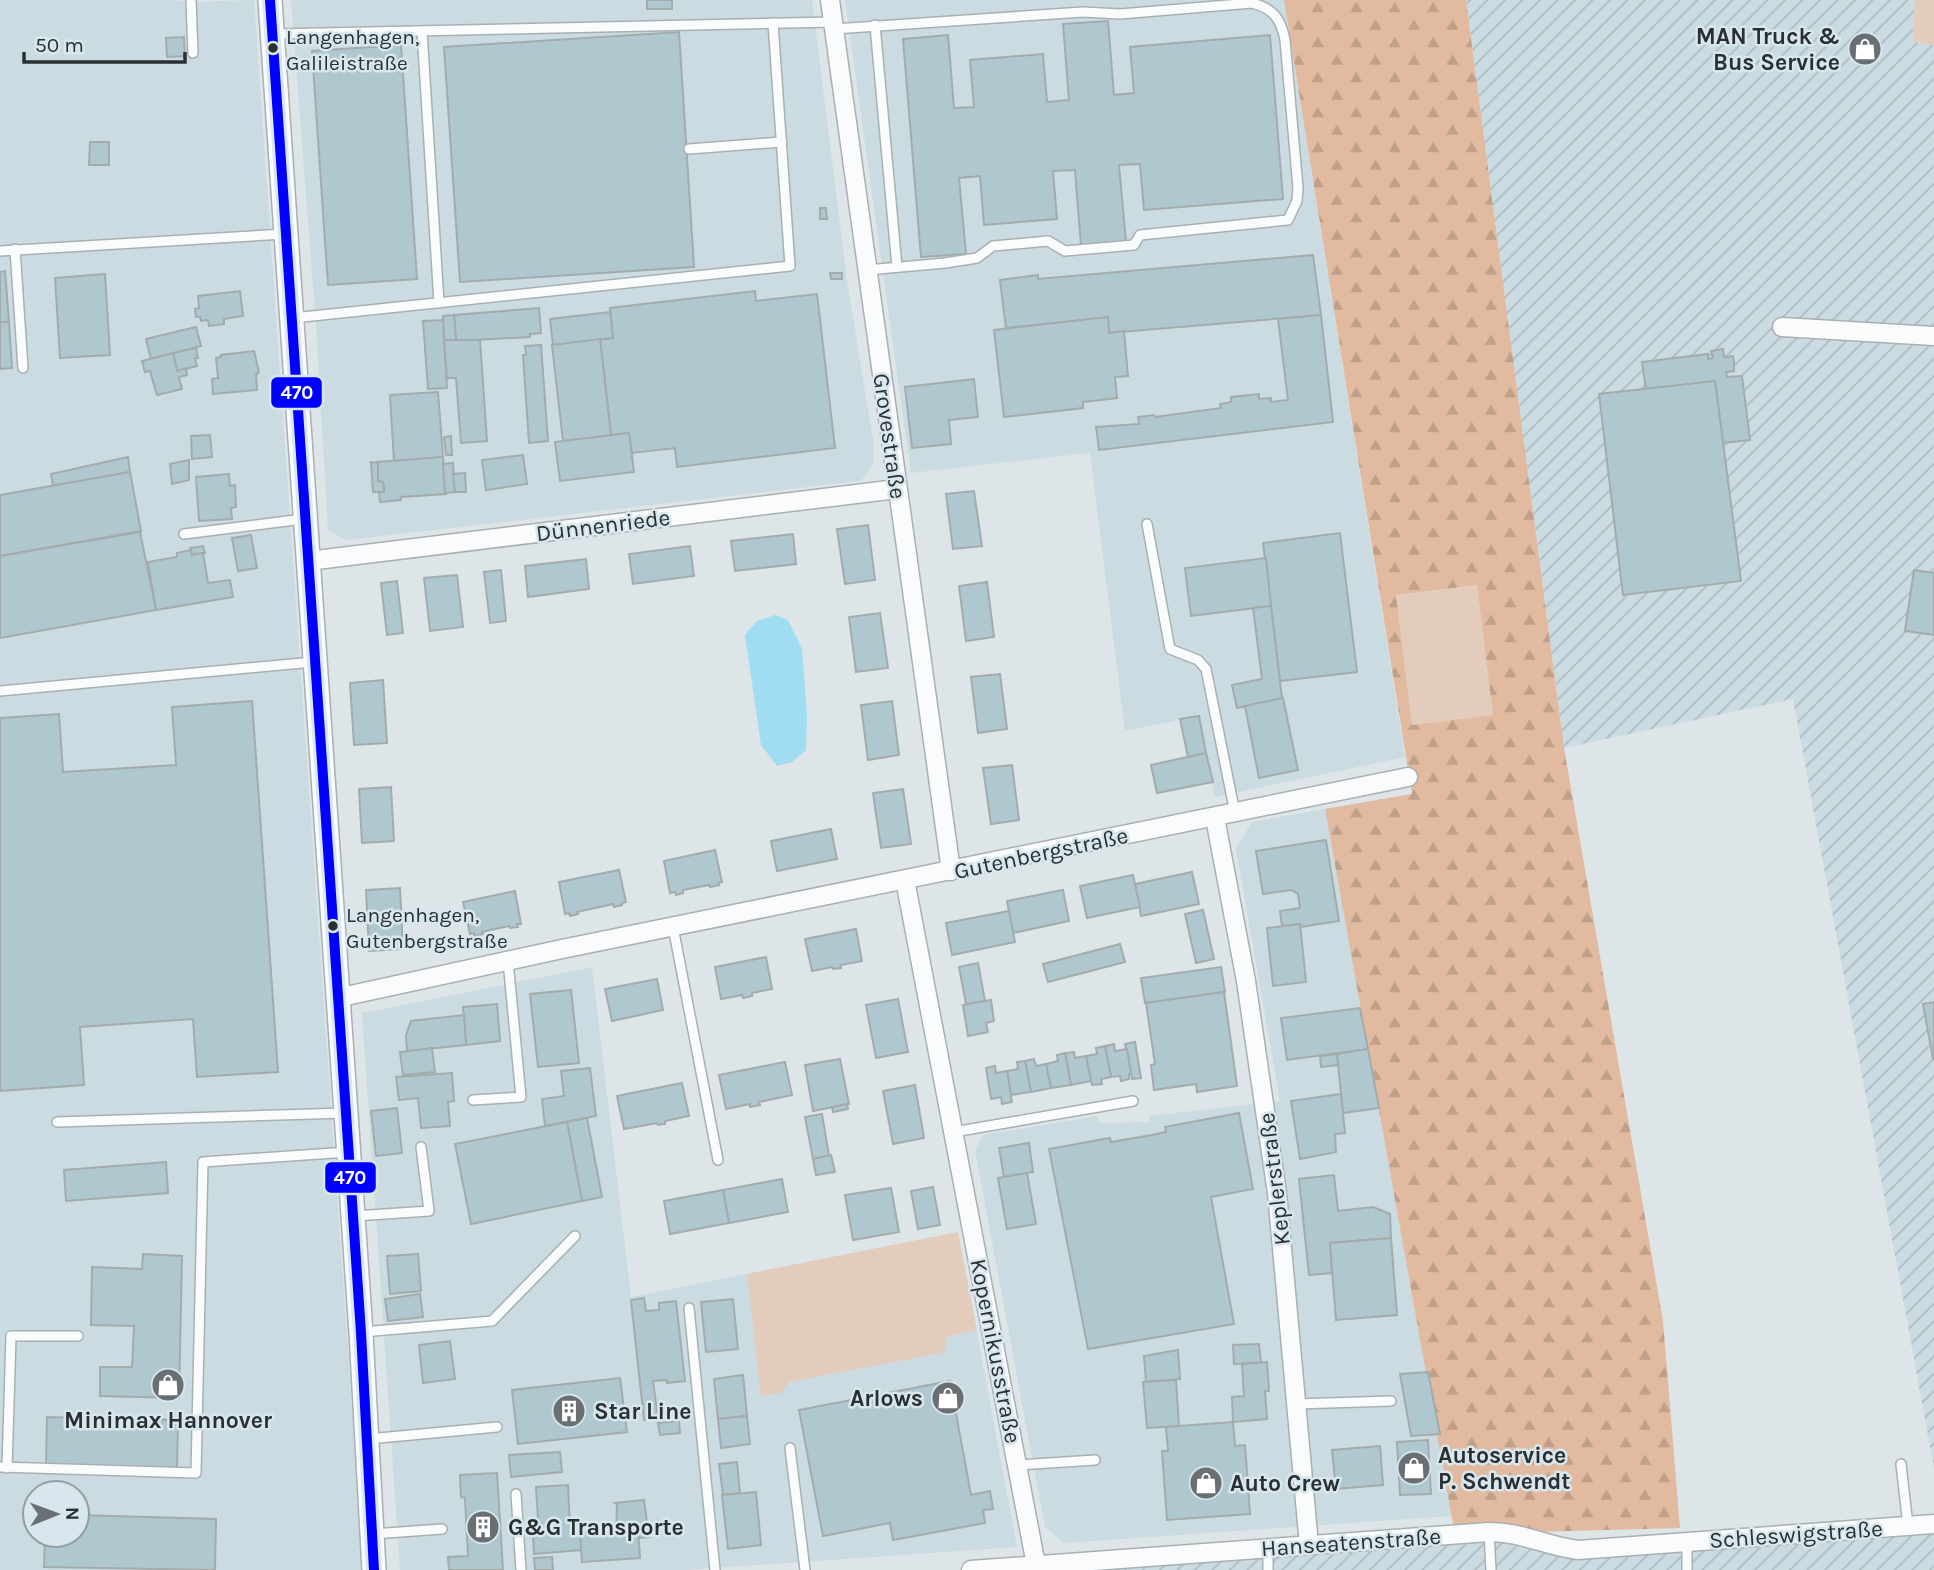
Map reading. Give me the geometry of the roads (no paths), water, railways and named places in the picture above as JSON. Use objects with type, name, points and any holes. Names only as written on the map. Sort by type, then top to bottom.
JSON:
[{"type":"street","points":[[270,0],[361,1333],[374,1570]]},
{"type":"street","name":"Grovestraße","points":[[830,0],[951,871]]},
{"type":"street","points":[[1782,327],[1934,336]]},
{"type":"street","name":"Dünnenriede","points":[[308,561],[897,489]]},
{"type":"street","name":"Gutenbergstraße","points":[[338,998],[1408,777]]},
{"type":"street","name":"Keplerstraße","points":[[1215,817],[1246,981],[1277,1192],[1309,1545]]},
{"type":"street","name":"Kopernikusstraße","points":[[905,880],[1037,1568]]},
{"type":"street","name":"Schleswigstraße","points":[[1687,1542],[1934,1524]]},
{"type":"street","name":"Hanseatenstraße","points":[[971,1570],[1037,1568],[1489,1532],[1511,1532],[1553,1547],[1578,1549],[1687,1542]]},
{"type":"lane","points":[[191,0],[193,53]]},
{"type":"lane","points":[[272,34],[773,23],[875,25],[1083,12],[1120,15],[1251,3],[1271,10],[1282,25],[1298,188],[1297,201],[1288,220],[1281,223],[1140,235],[1134,245],[1065,251],[1048,241],[993,246],[976,258],[867,270]]},
{"type":"lane","points":[[292,318],[790,266],[773,23]]},
{"type":"lane","points":[[875,25],[897,267]]},
{"type":"lane","points":[[422,31],[439,303]]},
{"type":"lane","points":[[690,149],[782,142]]},
{"type":"lane","points":[[0,251],[287,234]]},
{"type":"lane","points":[[15,250],[23,368]]},
{"type":"lane","points":[[184,534],[305,519]]},
{"type":"lane","points":[[1147,524],[1170,649],[1198,660],[1206,668],[1236,813]]},
{"type":"lane","points":[[0,691],[315,662]]},
{"type":"lane","points":[[673,927],[718,1160]]},
{"type":"lane","points":[[473,1100],[521,1097],[508,961]]},
{"type":"lane","points":[[954,1132],[1133,1101]]},
{"type":"lane","points":[[57,1122],[345,1114]]},
{"type":"lane","points":[[352,1216],[429,1211],[421,1147]]},
{"type":"lane","points":[[78,1336],[12,1336],[4,1467],[196,1473],[203,1162],[348,1152]]},
{"type":"lane","points":[[361,1333],[492,1321],[575,1236]]},
{"type":"lane","points":[[689,1308],[715,1570]]},
{"type":"lane","points":[[1296,1404],[1391,1401]]},
{"type":"lane","points":[[366,1439],[497,1427]]},
{"type":"lane","points":[[790,1448],[805,1570]]},
{"type":"lane","points":[[1018,1465],[1095,1460]]},
{"type":"lane","points":[[1900,1464],[1909,1526]]},
{"type":"lane","points":[[516,1494],[521,1570]]},
{"type":"lane","points":[[372,1534],[442,1529]]},
{"type":"lane","points":[[1489,1532],[1491,1570]]},
{"type":"lane","name":"Schleswigstraße","points":[[1687,1542],[1687,1570]]},
{"type":"lane","points":[[1268,1548],[1268,1570]]},
{"type":"water","points":[[775,615],[788,620],[802,649],[807,714],[806,750],[792,762],[777,766],[761,745],[745,635],[757,621]]},
{"type":"place","name":"Langenhagen, Galileistraße","points":[[273,48]]},
{"type":"place","name":"MAN Truck & Bus Service","points":[[1865,49]]},
{"type":"place","name":"Langenhagen, Gutenbergstraße","points":[[333,926]]},
{"type":"place","name":"Minimax Hannover","points":[[168,1385]]},
{"type":"place","name":"Arlows","points":[[948,1398]]},
{"type":"place","name":"Star Line","points":[[569,1411]]},
{"type":"place","name":"Autoservice P. Schwendt","points":[[1414,1468]]},
{"type":"place","name":"Auto Crew","points":[[1206,1483]]},
{"type":"place","name":"G&G Transporte","points":[[483,1527]]}]
